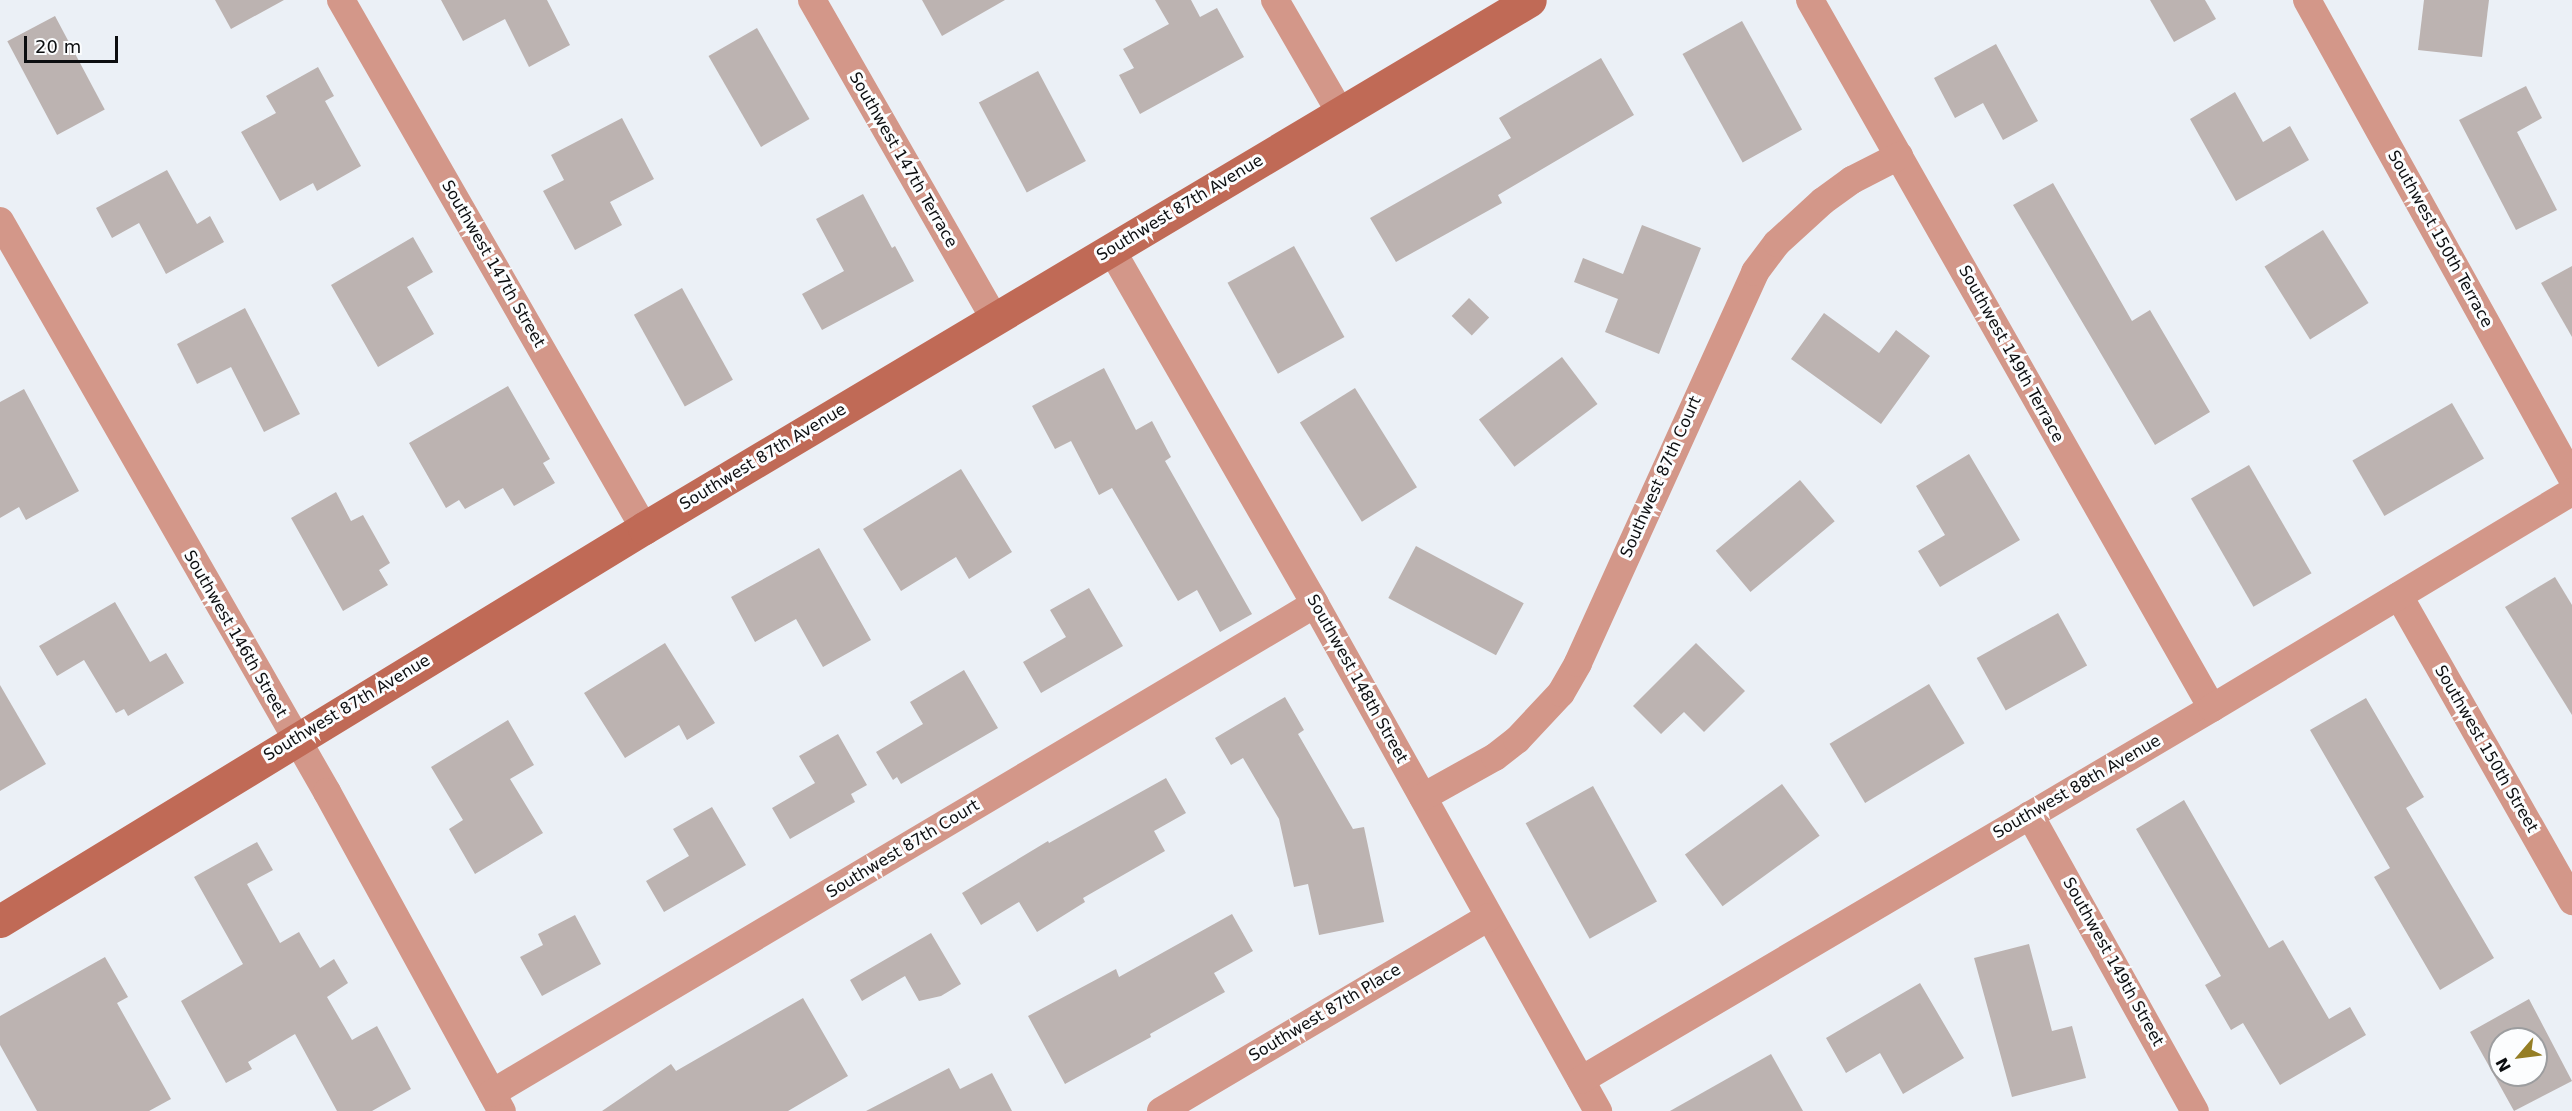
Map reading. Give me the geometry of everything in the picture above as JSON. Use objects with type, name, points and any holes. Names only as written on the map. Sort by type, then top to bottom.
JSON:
[{"type":"street","name":"Southwest 147th Street","points":[[341,0],[644,528]]},
{"type":"street","name":"Southwest 147th Terrace","points":[[812,0],[995,319]]},
{"type":"street","points":[[1275,0],[1340,112]]},
{"type":"street","name":"Southwest 87th Avenue","points":[[0,921],[644,528],[1530,0]]},
{"type":"street","name":"Southwest 149th Terrace","points":[[1810,0],[2212,708]]},
{"type":"street","name":"Southwest 150th Terrace","points":[[2307,0],[2572,478]]},
{"type":"street","name":"Southwest 87th Court","points":[[1424,797],[1485,762],[1517,740],[1561,693],[1578,663],[1755,272],[1777,243],[1823,201],[1852,180],[1899,156]]},
{"type":"street","name":"Southwest 146th Street","points":[[0,221],[295,740],[497,1102]]},
{"type":"street","name":"Southwest 148th Street","points":[[1111,249],[1315,603],[1598,1111]]},
{"type":"street","name":"Southwest 88th Avenue","points":[[1581,1080],[2212,708],[2572,492]]},
{"type":"street","name":"Southwest 150th Street","points":[[2399,596],[2572,901]]},
{"type":"street","name":"Southwest 87th Court","points":[[497,1102],[1315,603]]},
{"type":"street","name":"Southwest 149th Street","points":[[2030,815],[2195,1111]]},
{"type":"street","name":"Southwest 87th Place","points":[[1161,1111],[1490,917]]},
{"type":"building","points":[[215,0],[284,0],[231,29]]},
{"type":"building","points":[[441,0],[547,0],[570,45],[529,67],[505,19],[463,41]]},
{"type":"building","points":[[922,0],[1005,0],[942,36]]},
{"type":"building","points":[[1155,0],[1191,0],[1200,17],[1217,8],[1244,57],[1140,114],[1119,75],[1134,68],[1123,49],[1169,24]]},
{"type":"building","points":[[2150,0],[2205,0],[2216,19],[2174,42]]},
{"type":"building","points":[[2424,0],[2489,0],[2482,57],[2418,50]]},
{"type":"building","points":[[55,16],[105,110],[57,135],[7,41]]},
{"type":"building","points":[[1742,21],[1802,129],[1743,162],[1683,54]]},
{"type":"building","points":[[757,28],[810,119],[761,147],[709,56]]},
{"type":"building","points":[[1996,44],[2038,121],[2003,140],[1983,103],[1955,118],[1934,78]]},
{"type":"building","points":[[1601,58],[1634,115],[1498,195],[1502,203],[1396,262],[1370,218],[1511,138],[1499,118]]},
{"type":"building","points":[[318,67],[334,96],[325,101],[361,166],[317,191],[313,183],[280,201],[241,132],[276,113],[266,96]]},
{"type":"building","points":[[1038,71],[1086,161],[1027,193],[979,102]]},
{"type":"building","points":[[2526,86],[2542,118],[2517,132],[2557,210],[2516,230],[2459,120]]},
{"type":"building","points":[[2235,92],[2263,142],[2290,126],[2309,160],[2236,201],[2190,119]]},
{"type":"building","points":[[622,118],[654,179],[610,202],[622,225],[575,250],[543,191],[564,180],[551,155]]},
{"type":"building","points":[[167,170],[197,224],[210,216],[224,242],[166,274],[139,223],[112,238],[96,208]]},
{"type":"building","points":[[2053,183],[2132,321],[2150,310],[2210,412],[2155,445],[2013,205]]},
{"type":"building","points":[[863,194],[892,248],[895,246],[914,281],[822,330],[802,294],[844,271],[816,219]]},
{"type":"building","points":[[1642,225],[1701,248],[1659,354],[1605,332],[1618,299],[1574,282],[1583,258],[1623,274]]},
{"type":"building","points":[[2323,230],[2369,303],[2310,339],[2264,267]]},
{"type":"building","points":[[413,237],[433,272],[407,287],[434,334],[378,367],[331,285]]},
{"type":"building","points":[[1294,246],[1344,337],[1278,374],[1228,283]]},
{"type":"building","points":[[2572,266],[2572,337],[2541,283]]},
{"type":"building","points":[[682,288],[733,380],[685,406],[634,315]]},
{"type":"building","points":[[1469,298],[1489,317],[1472,335],[1452,316]]},
{"type":"building","points":[[245,308],[300,414],[264,432],[231,367],[197,384],[177,344]]},
{"type":"building","points":[[1824,313],[1879,353],[1896,330],[1930,356],[1881,424],[1791,359]]},
{"type":"building","points":[[1562,357],[1598,404],[1514,467],[1479,420]]},
{"type":"building","points":[[1104,368],[1136,430],[1152,421],[1171,457],[1165,461],[1252,614],[1220,632],[1197,590],[1178,601],[1112,488],[1099,495],[1071,441],[1055,449],[1032,406]]},
{"type":"building","points":[[508,386],[550,459],[543,463],[555,483],[514,506],[503,488],[465,509],[459,500],[446,508],[409,443]]},
{"type":"building","points":[[1355,388],[1417,487],[1362,522],[1300,422]]},
{"type":"building","points":[[24,389],[79,491],[26,520],[19,507],[0,518],[0,402]]},
{"type":"building","points":[[2452,403],[2484,458],[2384,516],[2352,460]]},
{"type":"building","points":[[1969,454],[2020,540],[1940,587],[1918,551],[1945,535],[1916,486]]},
{"type":"building","points":[[2249,465],[2312,573],[2253,607],[2191,498]]},
{"type":"building","points":[[961,469],[1012,552],[969,579],[956,557],[901,591],[863,529]]},
{"type":"building","points":[[1800,480],[1835,521],[1750,592],[1716,551]]},
{"type":"building","points":[[336,492],[351,521],[363,515],[390,563],[379,570],[388,585],[343,611],[291,518]]},
{"type":"building","points":[[1416,546],[1524,603],[1496,655],[1388,598]]},
{"type":"building","points":[[819,548],[871,640],[823,667],[796,619],[755,642],[731,597]]},
{"type":"building","points":[[2555,577],[2572,605],[2572,715],[2505,607]]},
{"type":"building","points":[[1089,588],[1123,646],[1041,693],[1023,662],[1066,637],[1050,610]]},
{"type":"building","points":[[115,602],[150,662],[166,653],[184,683],[128,716],[124,709],[116,713],[84,660],[57,676],[39,646]]},
{"type":"building","points":[[2058,613],[2087,665],[2006,711],[1977,658]]},
{"type":"building","points":[[665,643],[715,723],[687,740],[679,725],[625,758],[584,693]]},
{"type":"building","points":[[1696,643],[1745,691],[1704,732],[1684,712],[1661,734],[1633,706]]},
{"type":"building","points":[[964,670],[998,728],[901,784],[897,777],[893,780],[876,752],[923,724],[910,702]]},
{"type":"building","points":[[1929,684],[1965,743],[1865,803],[1830,744]]},
{"type":"building","points":[[0,685],[46,764],[0,791]]},
{"type":"building","points":[[1285,697],[1304,730],[1298,734],[1353,829],[1364,827],[1384,922],[1319,935],[1308,884],[1294,887],[1279,819],[1243,758],[1231,765],[1215,738]]},
{"type":"building","points":[[2366,698],[2424,797],[2406,808],[2494,958],[2440,990],[2374,877],[2390,868],[2310,730]]},
{"type":"building","points":[[508,720],[534,765],[510,779],[543,833],[475,874],[449,829],[463,820],[431,767]]},
{"type":"building","points":[[838,734],[867,785],[851,794],[855,802],[790,839],[772,808],[815,783],[799,756]]},
{"type":"building","points":[[1166,778],[1186,813],[1154,831],[1165,851],[1083,898],[1085,902],[1037,932],[1019,902],[981,925],[962,893],[1048,841],[1049,843]]},
{"type":"building","points":[[1782,784],[1820,836],[1723,906],[1685,855]]},
{"type":"building","points":[[1593,786],[1657,901],[1590,939],[1526,823]]},
{"type":"building","points":[[2184,800],[2269,948],[2283,940],[2329,1019],[2350,1007],[2366,1035],[2280,1085],[2243,1023],[2231,1030],[2205,985],[2221,976],[2136,829]]},
{"type":"building","points":[[712,807],[746,865],[664,912],[646,881],[689,856],[673,829]]},
{"type":"building","points":[[257,842],[273,870],[247,884],[280,943],[299,932],[320,968],[334,959],[348,983],[327,997],[352,1040],[377,1026],[411,1089],[372,1111],[337,1111],[295,1034],[248,1062],[252,1069],[226,1083],[181,1001],[243,964],[194,877]]},
{"type":"building","points":[[1232,914],[1253,951],[1214,973],[1225,992],[1150,1034],[1151,1037],[1065,1084],[1028,1016],[1116,969],[1119,977]]},
{"type":"building","points":[[575,915],[601,964],[542,996],[520,957],[543,945],[538,934]]},
{"type":"building","points":[[931,933],[961,984],[941,996],[919,1001],[905,976],[862,1001],[850,980]]},
{"type":"building","points":[[2029,944],[2052,1031],[2072,1026],[2086,1078],[2012,1097],[1974,958]]},
{"type":"building","points":[[105,957],[128,997],[117,1003],[171,1099],[149,1111],[37,1111],[0,1045],[0,1016]]},
{"type":"building","points":[[1920,983],[1964,1058],[1903,1094],[1880,1053],[1846,1073],[1826,1038]]},
{"type":"building","points":[[803,998],[848,1076],[788,1111],[602,1111],[671,1064],[676,1071]]},
{"type":"building","points":[[2529,999],[2544,1027],[2488,1027],[2488,1064],[2470,1032]]},
{"type":"building","points":[[2548,1035],[2572,1081],[2514,1111],[2501,1087],[2548,1087]]},
{"type":"building","points":[[1771,1054],[1803,1111],[1670,1111]]},
{"type":"building","points":[[949,1068],[960,1089],[992,1073],[1012,1111],[866,1111]]}]
